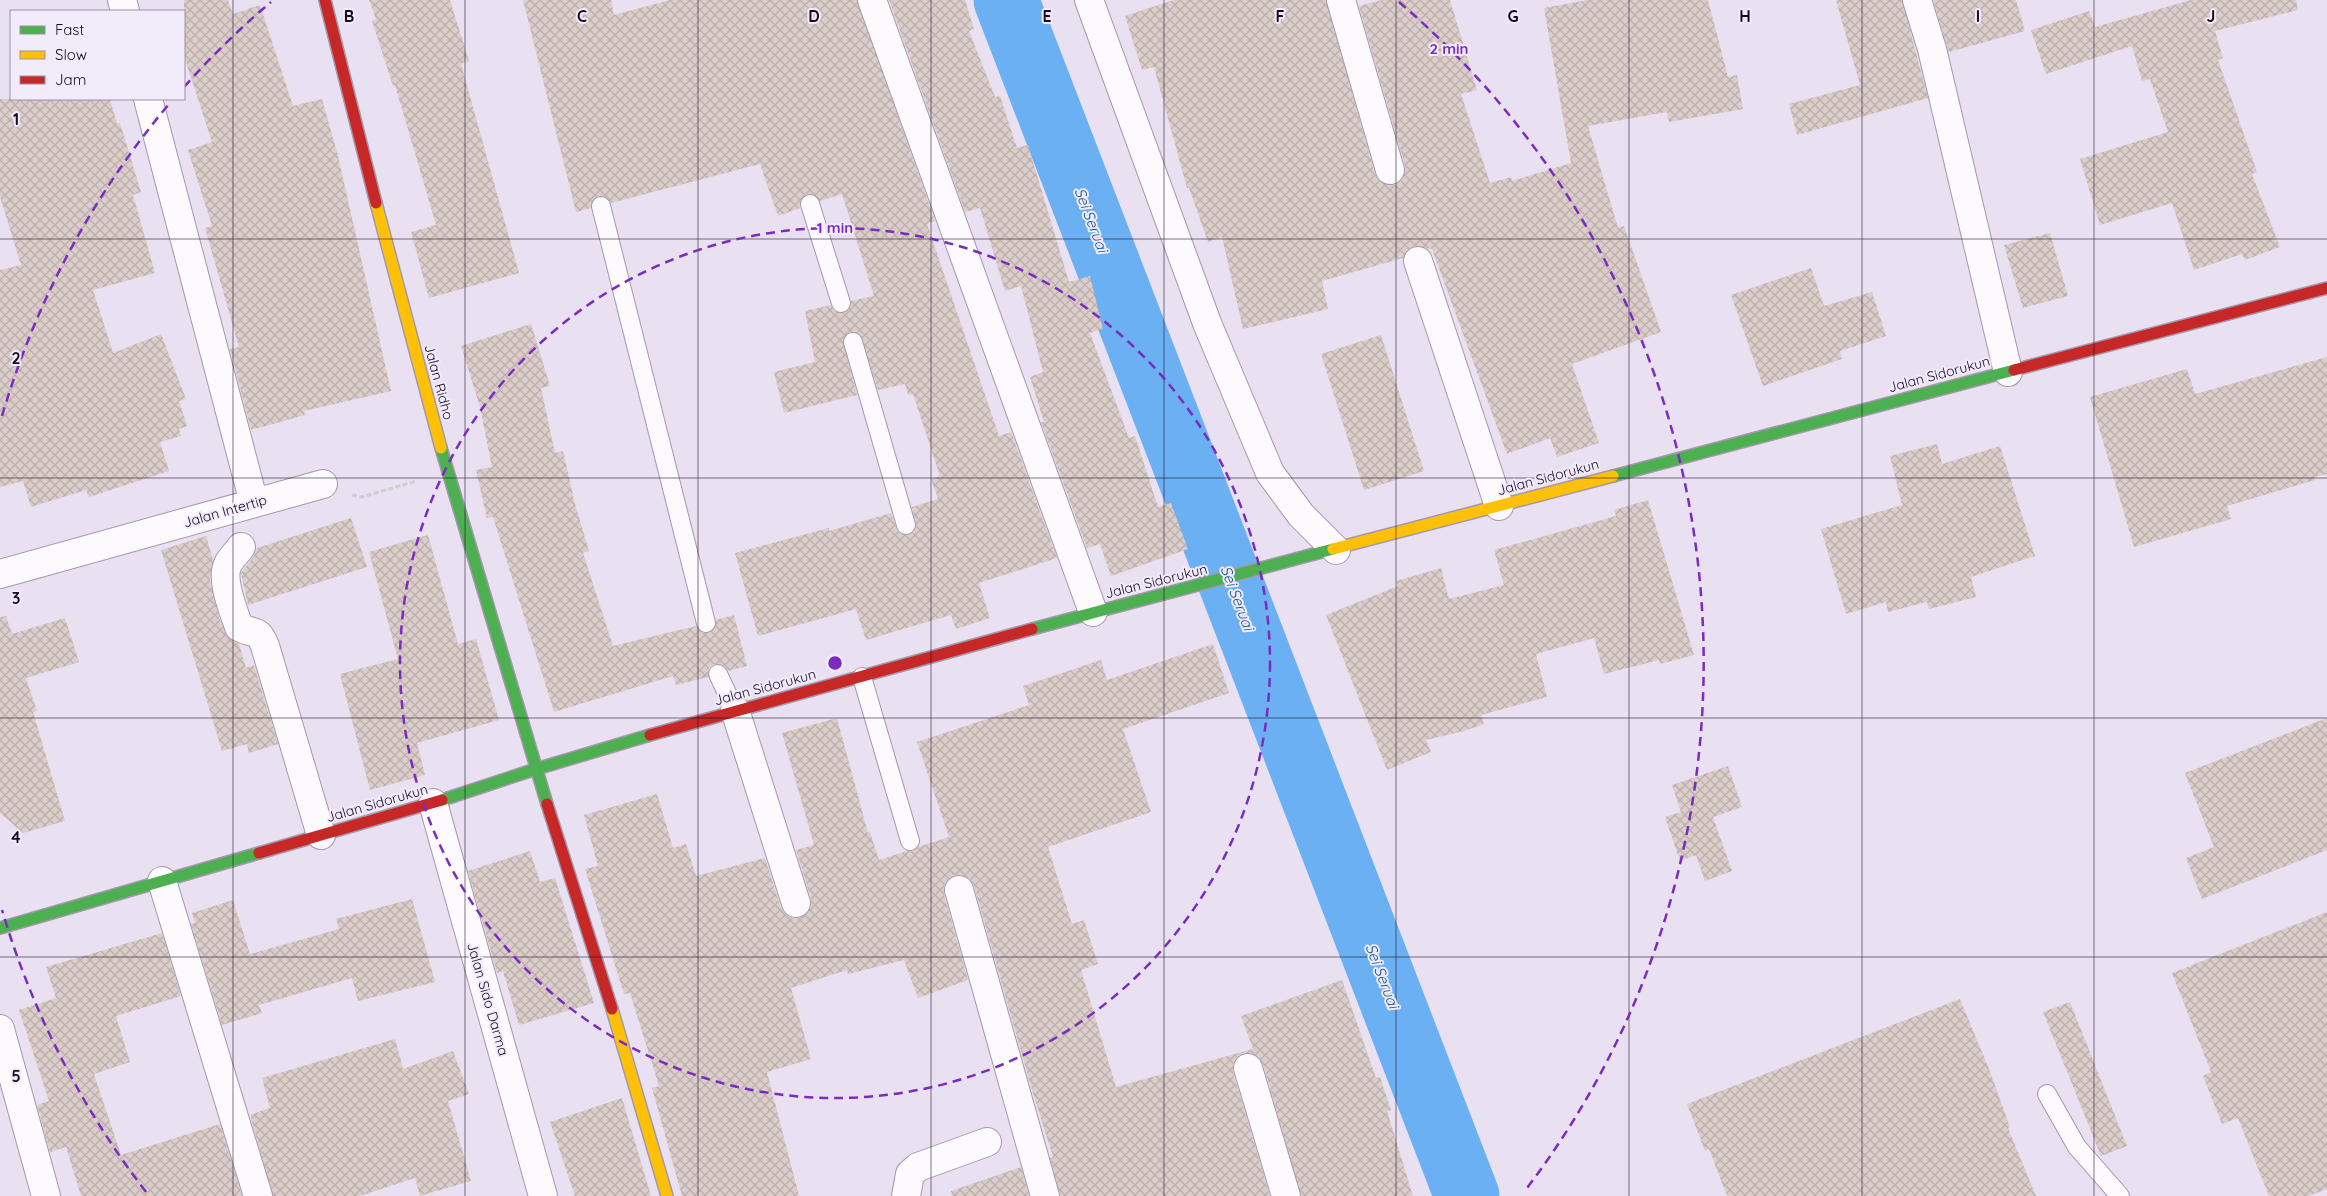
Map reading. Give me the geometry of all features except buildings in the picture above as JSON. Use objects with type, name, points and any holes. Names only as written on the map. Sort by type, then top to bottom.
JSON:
[{"type":"street","name":"Jalan Ridho","points":[[325,0],[401,300],[448,472],[536,769],[595,952],[666,1196]]},
{"type":"street","points":[[872,0],[1093,612]]},
{"type":"street","points":[[1089,0],[1207,323],[1270,473],[1301,514],[1324,553]]},
{"type":"street","points":[[1340,0],[1390,170]]},
{"type":"street","points":[[1918,0],[1932,49],[2008,372]]},
{"type":"street","points":[[148,100],[254,503]]},
{"type":"street","points":[[1418,261],[1499,506]]},
{"type":"street","name":"Jalan Sidorukun","points":[[0,928],[433,803],[536,769],[735,710],[862,677],[1093,612],[1204,585],[2327,288]]},
{"type":"street","name":"Jalan Intertip","points":[[0,574],[323,484]]},
{"type":"street","points":[[241,548],[228,564],[226,575],[229,596],[239,627],[256,632],[261,636],[265,646],[321,835]]},
{"type":"street","points":[[735,710],[796,903]]},
{"type":"street","name":"Jalan Sido Darma","points":[[433,803],[543,1196]]},
{"type":"street","points":[[162,881],[258,1196]]},
{"type":"street","points":[[959,890],[1045,1196]]},
{"type":"street","points":[[0,1029],[46,1196]]},
{"type":"street","points":[[1248,1068],[1286,1196]]},
{"type":"street","points":[[906,1196],[910,1174],[918,1167],[987,1142]]},
{"type":"lane","points":[[810,204],[841,303]]},
{"type":"lane","points":[[601,206],[706,623]]},
{"type":"lane","points":[[853,342],[906,525]]},
{"type":"lane","points":[[718,674],[735,710]]},
{"type":"lane","points":[[862,677],[910,841]]},
{"type":"lane","points":[[2047,1094],[2077,1147],[2120,1196]]},
{"type":"path","points":[[323,484],[332,484],[354,496],[362,497],[448,472]]},
{"type":"waterway","name":"Sei Seruai","points":[[1006,0],[1467,1196]]},
{"type":"traffic: fast","points":[[1613,476],[2014,370]]},
{"type":"traffic: fast","points":[[441,448],[547,804]]},
{"type":"traffic: fast","points":[[1032,629],[1333,549]]},
{"type":"traffic: fast","points":[[442,800],[536,769],[650,735]]},
{"type":"traffic: fast","points":[[0,928],[259,853]]},
{"type":"traffic: slow","points":[[376,203],[441,448]]},
{"type":"traffic: slow","points":[[1333,549],[1613,476]]},
{"type":"traffic: slow","points":[[612,1009],[667,1196]]},
{"type":"traffic: jam","points":[[325,0],[376,203]]},
{"type":"traffic: jam","points":[[2014,370],[2327,288]]},
{"type":"traffic: jam","points":[[650,735],[1032,629]]},
{"type":"traffic: jam","points":[[259,853],[442,800]]},
{"type":"traffic: jam","points":[[547,804],[612,1009]]}]
